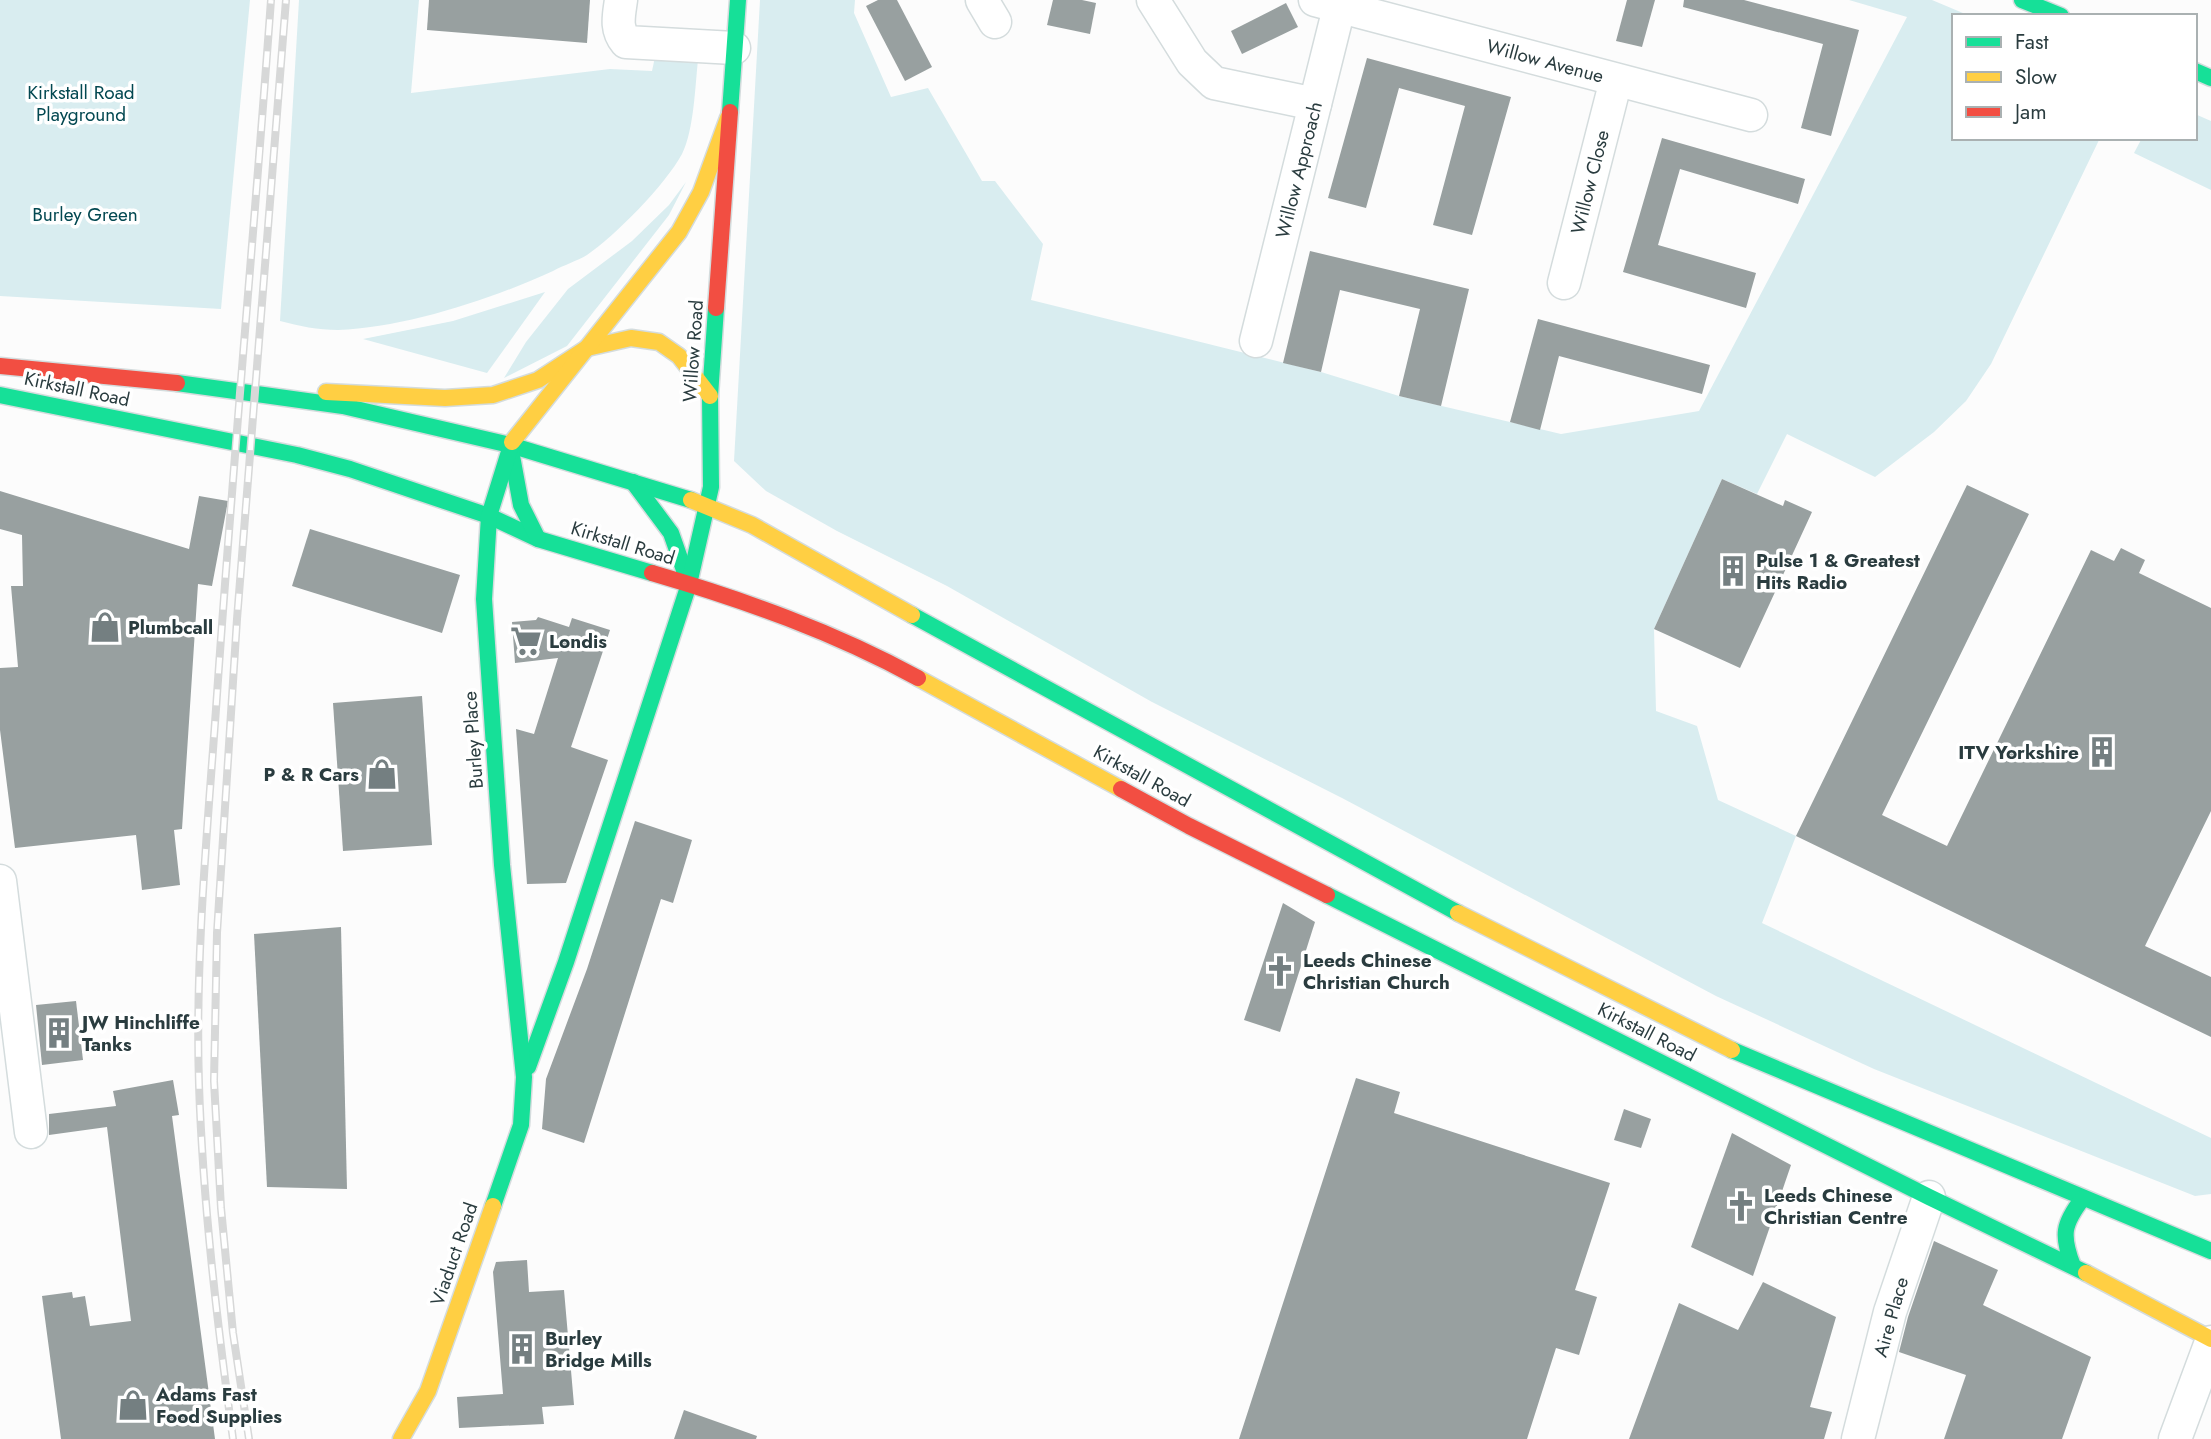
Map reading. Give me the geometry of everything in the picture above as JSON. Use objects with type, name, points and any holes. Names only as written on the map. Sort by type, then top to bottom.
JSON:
[{"type":"main road","name":"Willow Road","points":[[689,584],[711,487],[710,396],[738,0]]},
{"type":"main road","points":[[2022,0],[2055,14]]},
{"type":"main road","name":"Willow Road","points":[[510,445],[679,232],[701,192],[728,118]]},
{"type":"main road","points":[[213,386],[445,398],[493,395],[538,380],[587,348],[631,338],[659,342],[679,356],[710,396]]},
{"type":"main road","name":"Kirkstall Road","points":[[0,366],[213,386],[343,407],[510,445],[706,505],[752,525],[1439,903],[1734,1051],[2211,1250]]},
{"type":"main road","name":"Kirkstall Road","points":[[0,395],[297,455],[350,469],[489,516],[538,539],[689,584],[804,623],[873,653],[1189,825],[1929,1197],[2073,1266],[2211,1340]]},
{"type":"main road","points":[[510,445],[521,505],[538,539]]},
{"type":"main road","name":"Burley Place","points":[[510,445],[489,516],[484,599],[502,865],[524,1077]]},
{"type":"main road","points":[[524,1077],[566,962],[689,584],[671,533],[632,482]]},
{"type":"main road","points":[[512,961],[539,968],[566,962]]},
{"type":"main road","name":"Viaduct Road","points":[[401,1439],[428,1391],[521,1125],[524,1077]]},
{"type":"main road","points":[[2073,1266],[2062,1241],[2069,1216],[2083,1198]]},
{"type":"street","points":[[621,0],[618,23],[620,35],[626,42],[734,48]]},
{"type":"street","points":[[1153,0],[1192,62],[1214,83],[1315,104]]},
{"type":"street","name":"Willow Approach","points":[[1256,341],[1315,104],[1332,2]]},
{"type":"street","name":"Willow Avenue","points":[[1332,2],[1751,115]]},
{"type":"street","name":"Willow Close","points":[[1564,283],[1616,80]]},
{"type":"street","points":[[0,881],[31,1132]]},
{"type":"street","name":"Aire Place","points":[[1858,1439],[1890,1312],[1929,1197]]},
{"type":"street","points":[[2175,1439],[2211,1340]]},
{"type":"green space","name":"Burley Green","points":[[0,0],[250,0],[221,309],[0,296]]},
{"type":"green space","points":[[299,0],[419,0],[411,93],[610,69],[652,71],[655,57],[698,60],[686,144],[664,180],[639,209],[611,235],[587,255],[529,281],[448,310],[391,324],[331,330],[280,321]]},
{"type":"green space","points":[[760,0],[855,0],[854,13],[891,97],[928,88],[982,181],[995,181],[1043,244],[1031,300],[1321,372],[1399,396],[1561,434],[1699,411],[1907,17],[1849,0],[1932,0],[1965,14],[1952,14],[1952,140],[2099,140],[1991,364],[1966,401],[1934,432],[1875,477],[1787,434],[1757,494],[1722,479],[1654,629],[1656,711],[1697,726],[1718,800],[1796,836],[1762,923],[2211,1138],[2211,1194],[2195,1196],[1874,1069],[1716,996],[1342,798],[1152,702],[947,586],[837,531],[766,491],[734,461]]},
{"type":"green space","points":[[2197,115],[2211,121],[2211,190],[2134,153],[2141,140],[2197,140]]},
{"type":"green space","points":[[686,182],[669,215],[567,346],[504,378],[526,342],[568,289],[632,241],[669,205]]},
{"type":"green space","points":[[545,292],[487,373],[363,339],[453,321]]},
{"type":"building","points":[[429,0],[590,0],[587,43],[427,30]]},
{"type":"building","points":[[878,0],[897,0],[932,67],[905,81],[866,6]]},
{"type":"building","points":[[1053,0],[1096,3],[1090,34],[1047,25]]},
{"type":"building","points":[[1627,0],[1655,0],[1642,47],[1616,41]]},
{"type":"building","points":[[1684,0],[1744,0],[1859,30],[1831,136],[1801,128],[1823,44],[1683,7]]},
{"type":"building","points":[[1286,3],[1298,27],[1242,54],[1231,31]]},
{"type":"building","points":[[1367,58],[1511,97],[1472,235],[1433,225],[1465,106],[1399,88],[1366,208],[1328,198]]},
{"type":"building","points":[[1662,138],[1805,179],[1798,204],[1680,169],[1658,245],[1756,273],[1746,308],[1623,272]]},
{"type":"building","points":[[1310,251],[1469,289],[1441,406],[1399,396],[1420,309],[1340,290],[1321,372],[1283,363]]},
{"type":"building","points":[[1538,319],[1710,365],[1702,394],[1559,356],[1540,430],[1510,422]]},
{"type":"building","name":"Pulse 1 & Greatest Hits Radio","points":[[1722,479],[1783,506],[1785,500],[1812,512],[1740,668],[1654,629]]},
{"type":"building","name":"ITV Yorkshire","points":[[1967,485],[2029,514],[1882,815],[1947,846],[2091,550],[2114,561],[2121,548],[2145,560],[2139,573],[2211,608],[2211,811],[2145,946],[2211,977],[2211,1037],[1796,836]]},
{"type":"building","points":[[0,491],[189,549],[199,496],[228,501],[212,586],[198,584],[182,829],[174,830],[180,885],[142,890],[136,835],[15,848],[0,730],[0,668],[18,667],[11,586],[23,586],[22,535],[0,529]]},
{"type":"building","points":[[310,529],[460,575],[442,633],[292,586]]},
{"type":"building","points":[[538,617],[569,627],[572,618],[610,630],[571,747],[608,760],[566,883],[527,884],[516,729],[534,734],[558,658],[515,663],[512,622],[536,620]]},
{"type":"building","name":"P & R Cars","points":[[422,696],[432,845],[343,851],[333,703]]},
{"type":"building","points":[[635,821],[692,840],[673,903],[661,899],[584,1143],[542,1129],[546,1079],[587,969]]},
{"type":"building","name":"Leeds Chinese Christian Church","points":[[1283,903],[1315,922],[1280,1032],[1244,1020]]},
{"type":"building","points":[[341,927],[347,1189],[267,1187],[254,934]]},
{"type":"building","name":"JW Hinchliffe Tanks","points":[[76,1001],[83,1060],[42,1065],[36,1005]]},
{"type":"building","points":[[1356,1078],[1400,1092],[1394,1113],[1610,1183],[1575,1290],[1597,1297],[1579,1355],[1556,1348],[1527,1439],[1239,1439]]},
{"type":"building","points":[[173,1080],[179,1115],[172,1116],[215,1439],[61,1439],[42,1296],[72,1292],[73,1298],[85,1296],[90,1326],[131,1321],[107,1127],[49,1135],[49,1114],[116,1106],[113,1091]]},
{"type":"building","points":[[1624,1109],[1651,1119],[1641,1148],[1614,1140]]},
{"type":"building","name":"Leeds Chinese Christian Centre","points":[[1732,1133],[1791,1165],[1753,1276],[1691,1247]]},
{"type":"building","points":[[1934,1241],[1998,1270],[1983,1305],[2091,1357],[2062,1439],[1944,1439],[1966,1375],[1899,1352]]},
{"type":"building","name":"Burley Bridge Mills","points":[[527,1260],[529,1292],[564,1290],[574,1405],[542,1407],[544,1424],[459,1428],[457,1397],[503,1394],[493,1272],[496,1262]]},
{"type":"building","points":[[1763,1282],[1836,1317],[1810,1407],[1832,1412],[1824,1439],[1629,1439],[1679,1303],[1738,1330]]},
{"type":"building","points":[[684,1410],[757,1436],[756,1439],[674,1439]]},
{"type":"railway","points":[[233,1439],[216,1307],[204,1174],[198,1038],[200,944],[222,620],[271,0]]},
{"type":"railway","points":[[249,1439],[233,1333],[221,1208],[214,1081],[217,933],[237,619],[286,0]]},
{"type":"traffic: fast","points":[[730,112],[738,0]]},
{"type":"traffic: fast","points":[[2022,0],[2056,14]]},
{"type":"traffic: fast","points":[[2197,72],[2211,78]]},
{"type":"traffic: fast","points":[[528,1067],[566,962],[689,584],[711,487],[710,396],[716,308]]},
{"type":"traffic: fast","points":[[177,383],[343,406],[510,445],[691,500]]},
{"type":"traffic: fast","points":[[0,395],[297,455],[350,469],[489,516],[538,539],[652,573]]},
{"type":"traffic: fast","points":[[493,1206],[521,1125],[524,1077],[502,865],[484,599],[489,516],[512,442]]},
{"type":"traffic: fast","points":[[510,445],[521,505],[538,539]]},
{"type":"traffic: fast","points":[[633,482],[671,533],[689,584]]},
{"type":"traffic: fast","points":[[912,615],[1458,913]]},
{"type":"traffic: fast","points":[[1327,895],[2086,1273]]},
{"type":"traffic: fast","points":[[1732,1050],[2211,1251]]},
{"type":"traffic: fast","points":[[2073,1266],[2066,1230],[2071,1215],[2083,1198]]},
{"type":"traffic: slow","points":[[512,442],[679,232],[701,192],[728,118]]},
{"type":"traffic: slow","points":[[326,392],[445,398],[493,395],[538,380],[587,348],[631,338],[659,342],[679,356],[710,396]]},
{"type":"traffic: slow","points":[[691,500],[752,525],[912,615]]},
{"type":"traffic: slow","points":[[918,678],[1121,789]]},
{"type":"traffic: slow","points":[[1458,913],[1732,1050]]},
{"type":"traffic: slow","points":[[401,1439],[428,1391],[493,1206]]},
{"type":"traffic: slow","points":[[2086,1273],[2211,1339]]},
{"type":"traffic: jam","points":[[716,308],[730,112]]},
{"type":"traffic: jam","points":[[0,366],[177,383]]},
{"type":"traffic: jam","points":[[652,573],[788,618],[854,646],[918,678]]},
{"type":"traffic: jam","points":[[1121,789],[1327,895]]},
{"type":"place","name":"Pulse 1 & Greatest Hits Radio","points":[[1733,571]]},
{"type":"place","name":"Plumbcall","points":[[105,627]]},
{"type":"place","name":"Londis","points":[[526,641]]},
{"type":"place","name":"ITV Yorkshire","points":[[2102,752]]},
{"type":"place","name":"P & R Cars","points":[[382,774]]},
{"type":"place","name":"Leeds Chinese Christian Church","points":[[1280,971]]},
{"type":"place","name":"JW Hinchliffe Tanks","points":[[59,1033]]},
{"type":"place","name":"Leeds Chinese Christian Centre","points":[[1741,1206]]},
{"type":"place","name":"Burley Bridge Mills","points":[[522,1349]]},
{"type":"place","name":"Adams Fast Food Supplies","points":[[133,1405]]},
{"type":"park label","name":"Kirkstall Road Playground","points":[[81,103]]}]
